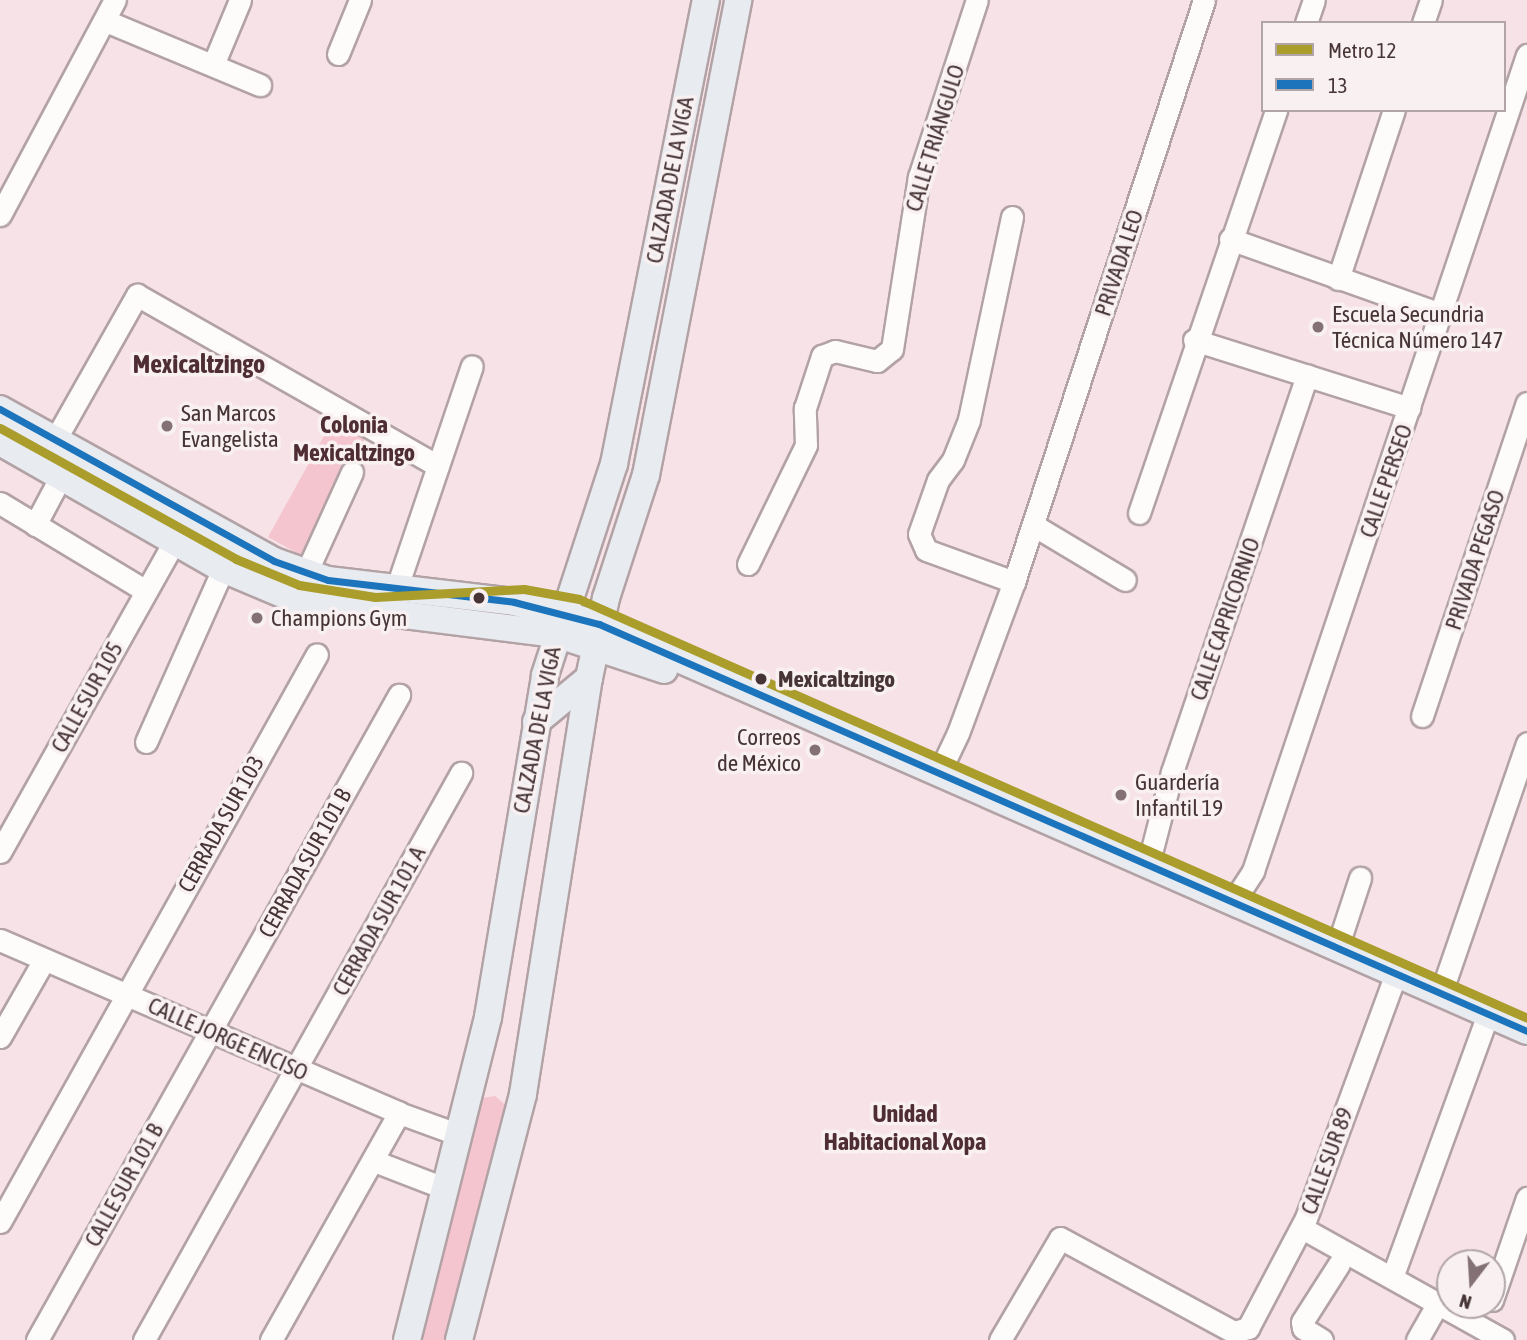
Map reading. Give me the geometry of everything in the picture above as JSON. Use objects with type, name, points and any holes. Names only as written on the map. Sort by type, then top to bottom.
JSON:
[{"type":"main road","name":"CALZADA DE LA VIGA","points":[[407,1340],[488,1017],[536,722],[559,622],[614,464],[706,0]]},
{"type":"main road","name":"CALZADA DE LA VIGA","points":[[459,1340],[523,1094],[597,635],[646,475],[738,0]]},
{"type":"main road","points":[[636,358],[669,366]]},
{"type":"main road","points":[[0,409],[274,561],[306,573],[397,587],[559,622],[733,682],[1527,1031]]},
{"type":"main road","points":[[0,442],[223,569],[301,602],[514,614]]},
{"type":"main road","points":[[536,722],[589,678]]},
{"type":"street","points":[[0,215],[115,0]]},
{"type":"street","points":[[213,65],[240,0]]},
{"type":"street","points":[[338,54],[360,0]]},
{"type":"street","name":"CALLE TRIÁNGULO","points":[[748,564],[806,445],[805,408],[822,356],[835,351],[877,361],[885,358],[892,349],[919,177],[978,0]]},
{"type":"street","name":"PRIVADA LEO","points":[[939,773],[1014,582],[1204,0]]},
{"type":"street","points":[[1307,21],[1314,0]]},
{"type":"street","points":[[1424,21],[1431,0]]},
{"type":"street","points":[[106,21],[260,85]]},
{"type":"street","name":"CALLE PERSEO","points":[[1233,902],[1253,871],[1527,55]]},
{"type":"street","points":[[1139,513],[1194,340],[1275,112]]},
{"type":"street","points":[[1338,279],[1393,112]]},
{"type":"street","points":[[1013,217],[969,420],[953,460],[938,481],[919,534],[926,550],[1014,582]]},
{"type":"street","points":[[1230,239],[1441,314]]},
{"type":"street","points":[[55,440],[137,295],[438,467]]},
{"type":"street","points":[[1194,340],[1410,408]]},
{"type":"street","points":[[397,587],[472,366]]},
{"type":"street","name":"CALLE CAPRICORNIO","points":[[1148,864],[1172,772],[1307,376]]},
{"type":"street","name":"PRIVADA PEGASO","points":[[1422,716],[1527,403]]},
{"type":"street","points":[[306,573],[352,472]]},
{"type":"street","points":[[35,525],[60,478]]},
{"type":"street","points":[[0,503],[146,591]]},
{"type":"street","points":[[1033,525],[1125,580]]},
{"type":"street","name":"CALLE SUR 105","points":[[0,852],[174,541]]},
{"type":"street","points":[[146,742],[223,569]]},
{"type":"street","name":"CERRADA SUR 103","points":[[0,1222],[317,654]]},
{"type":"street","name":"CERRADA SUR 101 B","points":[[211,1031],[399,695]]},
{"type":"street","points":[[1441,993],[1527,743]]},
{"type":"street","name":"CERRADA SUR 101 A","points":[[144,1340],[461,773]]},
{"type":"street","points":[[1337,948],[1360,878]]},
{"type":"street","name":"CALLE JORGE ENCISO","points":[[0,940],[399,1114],[457,1133]]},
{"type":"street","points":[[0,1037],[44,960]]},
{"type":"street","name":"CALLE SUR 89","points":[[1000,1340],[1057,1239],[1065,1239],[1234,1332],[1248,1328],[1301,1228],[1396,974]]},
{"type":"street","points":[[1392,1275],[1488,1014]]},
{"type":"street","name":"CALLE SUR 101 B","points":[[37,1340],[211,1031]]},
{"type":"street","points":[[271,1340],[399,1114]]},
{"type":"street","points":[[374,1161],[444,1188]]},
{"type":"street","points":[[1506,1259],[1527,1198]]},
{"type":"street","points":[[1301,1228],[1392,1275],[1436,1302]]},
{"type":"street","points":[[1322,1340],[1302,1322],[1339,1264]]},
{"type":"street","points":[[1417,1340],[1436,1305]]},
{"type":"street","points":[[1466,1319],[1503,1340]]},
{"type":"street","points":[[1482,1328],[1485,1319]]},
{"type":"shaded area","points":[[334,418],[366,436],[300,555],[268,537]]},
{"type":"shaded area","points":[[495,1096],[510,1109],[452,1340],[407,1340],[476,1099]]},
{"type":"metro line","name":"12","points":[[0,428],[236,559],[299,585],[375,597],[524,589],[579,599],[1527,1018]]},
{"type":"transit line","name":"13","points":[[0,409],[274,561],[328,580],[514,602],[599,624],[1527,1031]]},
{"type":"place","name":"Escuela Secundria Técnica Número 147","points":[[1318,327]]},
{"type":"place","name":"San Marcos Evangelista","points":[[167,426]]},
{"type":"place","name":"Champions Gym","points":[[257,618]]},
{"type":"place","name":"Mexicaltzingo","points":[[761,679]]},
{"type":"place","name":"Correos de México","points":[[815,750]]},
{"type":"place","name":"Guardería Infantil 19","points":[[1121,795]]},
{"type":"district","name":"Mexicaltzingo","points":[[199,365]]},
{"type":"district","name":"Colonia Mexicaltzingo","points":[[354,439]]},
{"type":"district","name":"Unidad Habitacional Xopa","points":[[905,1128]]}]
